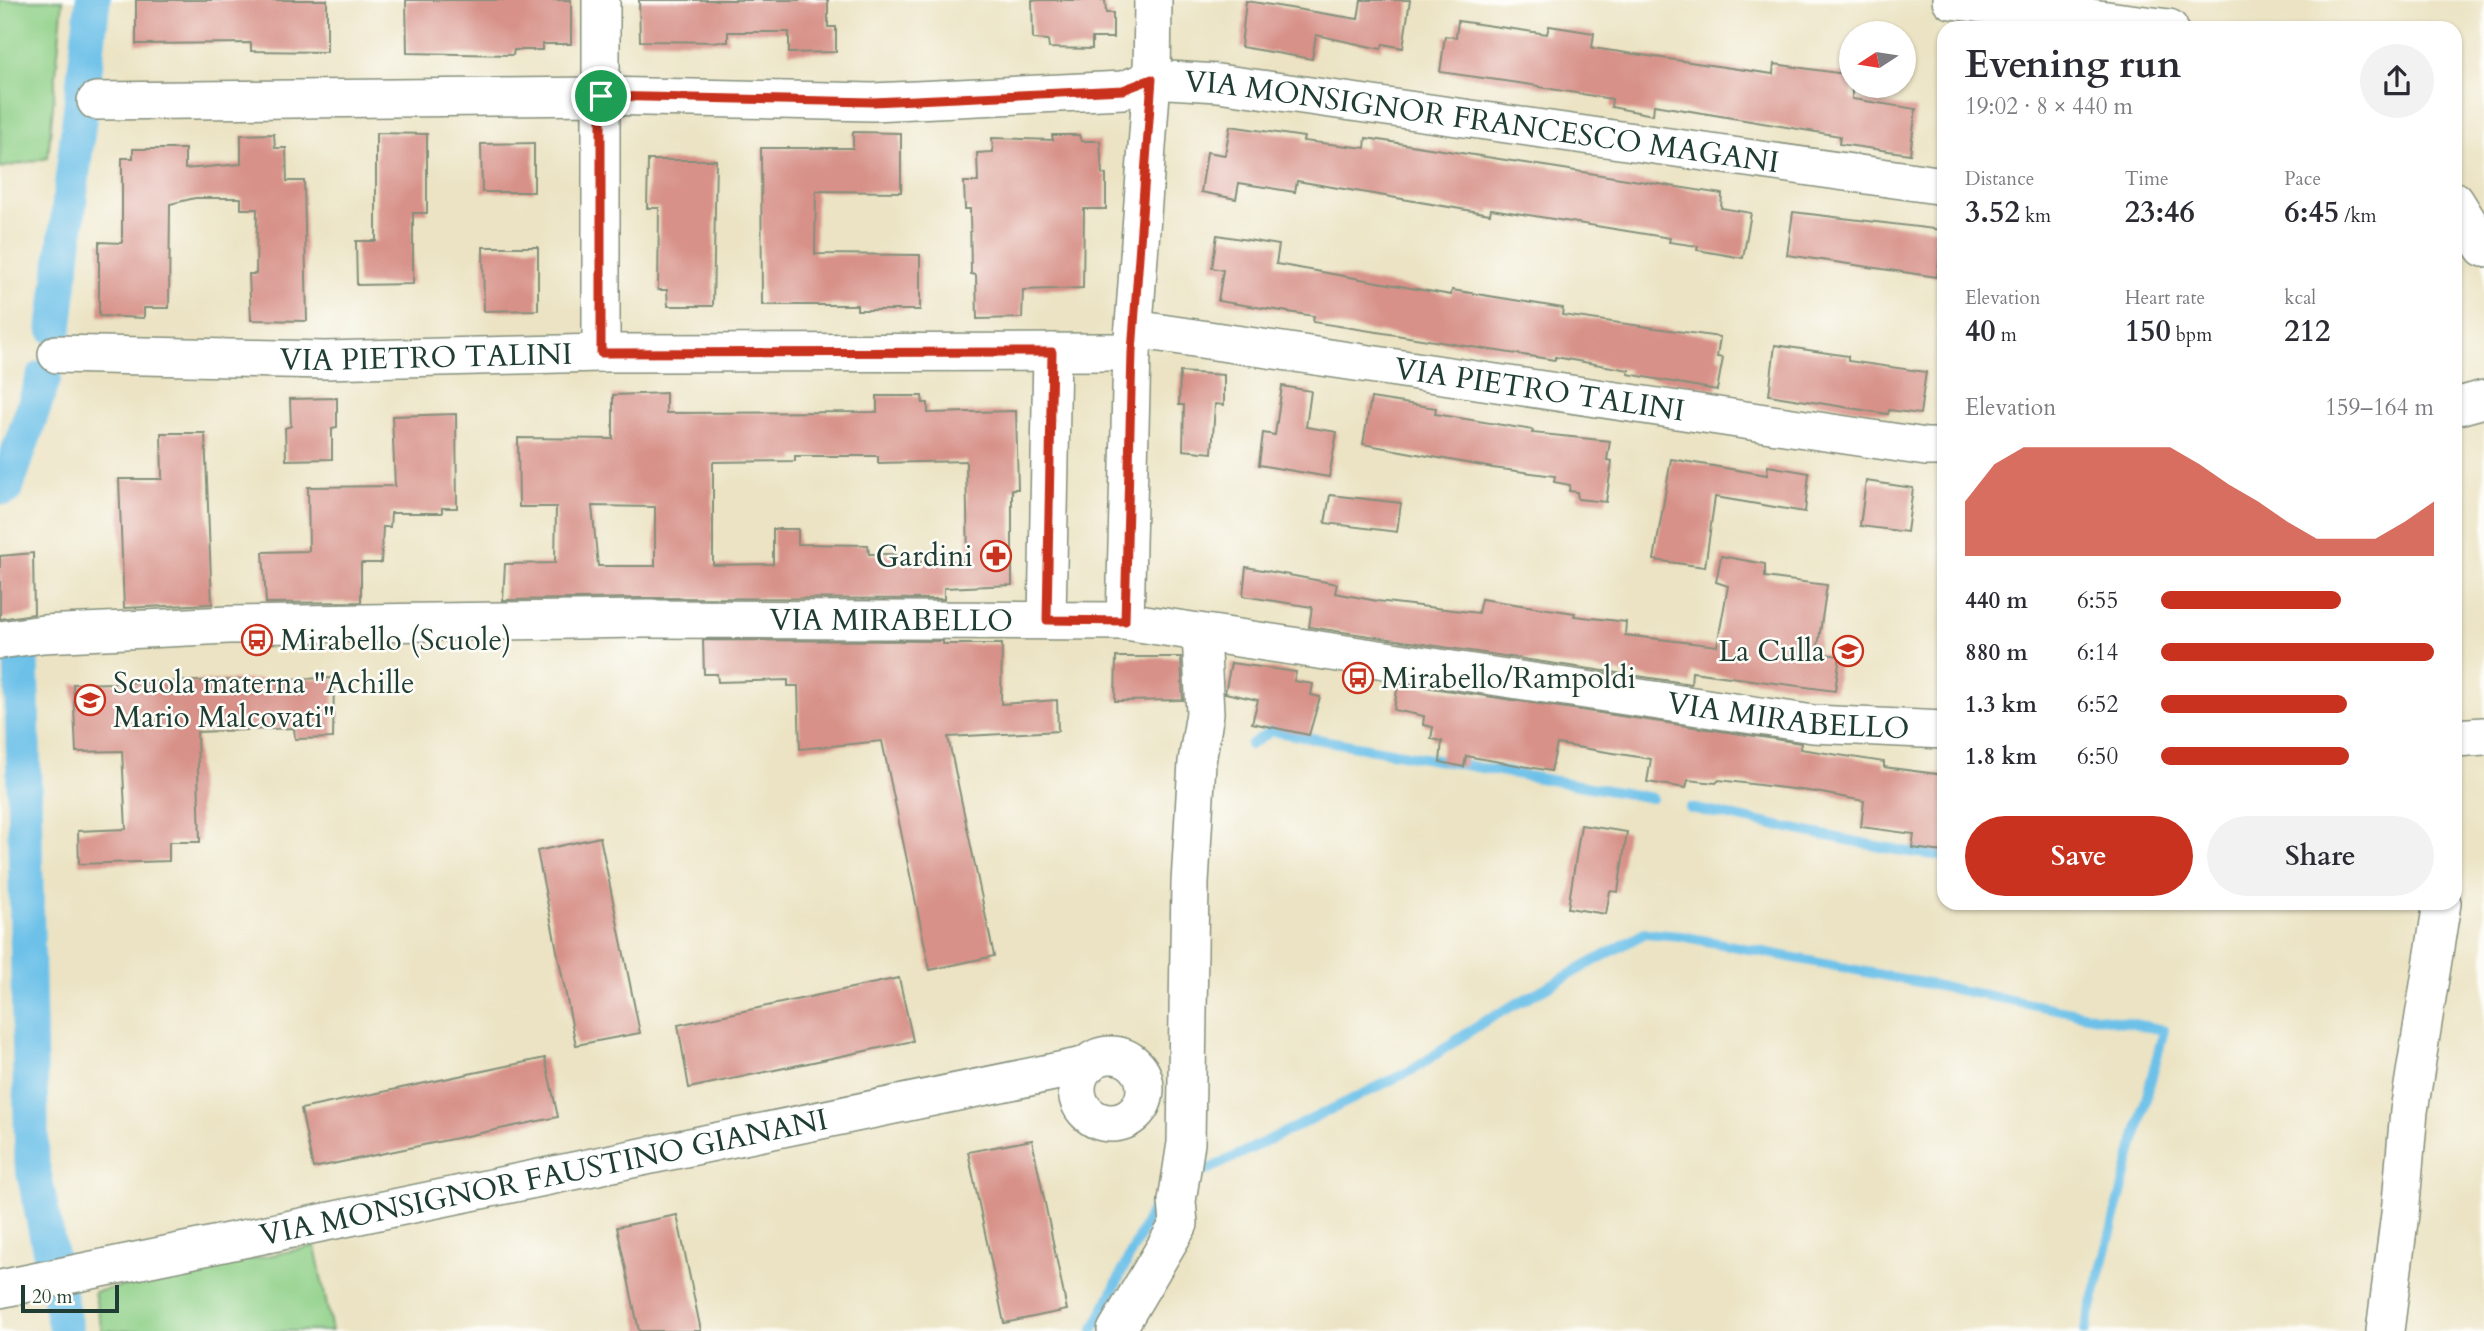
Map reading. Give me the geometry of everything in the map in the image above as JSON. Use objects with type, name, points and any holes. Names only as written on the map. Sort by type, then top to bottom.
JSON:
[{"type":"street","points":[[601,0],[601,353]]},
{"type":"street","points":[[1125,621],[1133,341],[1152,79],[1153,0]]},
{"type":"street","points":[[1951,0],[2080,21]]},
{"type":"street","name":"VIA MONSIGNOR FRANCESCO MAGANI","points":[[96,101],[601,96],[873,102],[1123,90],[1152,79],[1218,83],[1937,185]]},
{"type":"street","points":[[2462,212],[2484,248]]},
{"type":"street","name":"VIA PIETRO TALINI","points":[[57,354],[325,360],[601,353],[1052,352],[1133,341],[1937,447]]},
{"type":"street","points":[[1047,620],[1052,352]]},
{"type":"street","points":[[2462,405],[2484,399]]},
{"type":"street","name":"VIA MIRABELLO","points":[[0,640],[43,634],[228,625],[646,619],[1125,621],[1813,724],[1937,730]]},
{"type":"street","points":[[1116,1331],[1179,1224],[1177,1201],[1186,1143],[1190,883],[1197,762],[1205,713],[1201,633]]},
{"type":"street","points":[[2462,738],[2484,736]]},
{"type":"street","points":[[2385,1331],[2400,1214],[2409,1111],[2441,910]]},
{"type":"street","name":"VIA MONSIGNOR FAUSTINO GIANANI","points":[[0,1289],[1088,1065]]},
{"type":"green space","points":[[0,0],[63,0],[48,158],[0,168]]},
{"type":"green space","points":[[315,1246],[332,1331],[102,1331],[94,1292]]},
{"type":"building","points":[[136,0],[327,0],[327,52],[251,51],[251,43],[136,44]]},
{"type":"building","points":[[406,0],[571,0],[571,44],[542,44],[542,50],[514,50],[513,55],[407,53]]},
{"type":"building","points":[[639,0],[828,0],[828,27],[836,27],[836,52],[789,53],[789,32],[728,32],[728,42],[640,41]]},
{"type":"building","points":[[1032,0],[1105,0],[1106,13],[1113,13],[1113,38],[1092,38],[1092,49],[1049,48],[1048,40],[1033,39]]},
{"type":"building","points":[[1361,0],[1410,0],[1403,48],[1383,44],[1381,49],[1316,35],[1312,59],[1241,47],[1246,1],[1358,19]]},
{"type":"building","points":[[1458,21],[1547,34],[1549,26],[1594,33],[1592,48],[1773,74],[1774,64],[1839,73],[1839,98],[1916,109],[1910,154],[1839,144],[1840,136],[1654,105],[1653,115],[1611,107],[1612,99],[1440,72],[1445,36],[1456,37]]},
{"type":"building","points":[[1230,126],[1304,137],[1303,141],[1365,148],[1366,138],[1722,194],[1721,208],[1751,213],[1743,258],[1697,250],[1698,246],[1669,242],[1670,238],[1491,209],[1490,214],[1297,181],[1295,192],[1239,183],[1236,199],[1201,192],[1207,152],[1225,155]]},
{"type":"building","points":[[853,132],[901,133],[901,192],[816,191],[815,254],[920,255],[920,310],[857,310],[857,305],[762,305],[761,148],[853,148]]},
{"type":"building","points":[[376,133],[427,134],[427,213],[413,213],[413,284],[357,285],[356,241],[376,241]]},
{"type":"building","points":[[274,134],[275,148],[286,148],[287,181],[304,181],[307,321],[251,320],[249,274],[256,274],[257,209],[241,209],[241,198],[195,198],[170,204],[169,308],[144,308],[144,318],[99,316],[99,242],[122,243],[122,158],[133,158],[133,149],[185,149],[185,169],[241,164],[241,135]]},
{"type":"building","points":[[1052,135],[1079,135],[1081,141],[1100,141],[1102,174],[1106,175],[1106,209],[1084,209],[1083,288],[1023,290],[1022,318],[977,319],[976,275],[971,274],[970,209],[965,209],[964,182],[978,182],[977,153],[993,152],[992,138],[1053,140]]},
{"type":"building","points":[[534,143],[534,192],[482,192],[481,144]]},
{"type":"building","points":[[648,160],[716,160],[713,306],[668,306],[667,290],[658,290],[659,208],[647,208]]},
{"type":"building","points":[[1793,212],[1937,229],[1937,277],[1787,255]]},
{"type":"building","points":[[1217,235],[1279,245],[1276,264],[1451,295],[1452,290],[1563,308],[1562,315],[1720,337],[1717,357],[1723,358],[1717,390],[1628,374],[1629,370],[1313,322],[1314,316],[1218,301],[1223,270],[1212,268]]},
{"type":"building","points":[[483,247],[538,247],[538,310],[484,311]]},
{"type":"building","points":[[1775,345],[1848,356],[1848,361],[1926,372],[1920,414],[1889,410],[1888,414],[1769,395]]},
{"type":"building","points":[[1180,372],[1224,375],[1224,405],[1215,404],[1212,453],[1183,450],[1184,405],[1179,405]]},
{"type":"building","points":[[1282,386],[1311,391],[1306,427],[1337,432],[1329,477],[1259,465],[1263,433],[1275,435]]},
{"type":"building","points":[[666,393],[666,413],[877,412],[877,396],[922,396],[923,403],[928,403],[928,413],[1016,411],[1018,489],[1012,489],[1012,585],[944,588],[944,599],[503,600],[505,564],[555,563],[556,507],[519,507],[518,438],[613,439],[613,395]],"holes":[[[795,456],[878,456],[878,463],[966,461],[968,561],[895,562],[895,554],[869,554],[868,545],[798,544],[798,529],[773,529],[773,564],[713,565],[713,462],[795,461]],[[592,506],[655,507],[655,566],[598,566]]]},
{"type":"building","points":[[337,398],[337,427],[332,428],[332,459],[286,460],[285,428],[291,426],[290,399]]},
{"type":"building","points":[[1371,398],[1436,408],[1435,414],[1533,430],[1532,433],[1610,441],[1607,460],[1612,461],[1606,502],[1578,499],[1577,492],[1569,491],[1570,485],[1554,482],[1555,476],[1493,468],[1363,444]]},
{"type":"building","points":[[456,414],[457,508],[442,508],[442,513],[391,513],[390,527],[383,527],[381,563],[361,563],[361,602],[266,603],[263,552],[309,551],[308,487],[395,486],[392,416]]},
{"type":"building","points":[[161,433],[205,433],[212,604],[124,608],[119,479],[162,479]]},
{"type":"building","points":[[1671,459],[1767,475],[1768,466],[1809,473],[1805,512],[1715,497],[1705,567],[1654,560]]},
{"type":"building","points":[[1866,481],[1913,488],[1907,532],[1860,526]]},
{"type":"building","points":[[1330,495],[1401,503],[1397,532],[1325,523]]},
{"type":"building","points":[[33,553],[34,614],[0,619],[0,556]]},
{"type":"building","points":[[1721,556],[1765,564],[1765,577],[1827,585],[1817,653],[1840,656],[1835,691],[1692,672],[1691,684],[1309,627],[1312,607],[1243,596],[1246,567],[1337,584],[1335,593],[1377,601],[1478,613],[1481,599],[1575,613],[1574,616],[1626,622],[1625,635],[1717,646],[1728,586],[1716,582]]},
{"type":"building","points":[[703,640],[943,641],[943,644],[1002,644],[1001,704],[1057,700],[1058,731],[948,737],[994,956],[930,970],[882,741],[800,749],[798,686],[788,686],[788,680],[718,682],[717,674],[704,674]]},
{"type":"building","points":[[1116,657],[1181,657],[1183,700],[1115,701]]},
{"type":"building","points":[[1231,663],[1296,672],[1294,681],[1313,684],[1311,695],[1320,697],[1309,735],[1252,723],[1258,700],[1225,693]]},
{"type":"building","points":[[334,678],[333,738],[295,739],[294,728],[197,732],[200,842],[169,842],[169,861],[79,864],[78,831],[126,829],[122,751],[76,752],[73,684]]},
{"type":"building","points":[[1398,683],[1801,743],[1800,749],[1884,762],[1884,767],[1937,774],[1937,851],[1912,848],[1914,834],[1861,827],[1864,801],[1719,780],[1716,783],[1688,780],[1686,788],[1647,782],[1651,759],[1557,744],[1551,771],[1466,756],[1464,767],[1440,762],[1442,741],[1431,739],[1433,727],[1423,725],[1424,716],[1394,710]]},
{"type":"building","points":[[1581,825],[1627,832],[1618,892],[1610,891],[1606,914],[1568,908]]},
{"type":"building","points":[[600,837],[640,1033],[576,1045],[537,851]]},
{"type":"building","points":[[899,978],[913,1041],[689,1088],[678,1025]]},
{"type":"building","points":[[545,1058],[558,1117],[313,1168],[301,1109]]},
{"type":"building","points":[[1032,1140],[1067,1310],[1004,1323],[968,1152]]},
{"type":"building","points":[[677,1215],[701,1331],[639,1331],[617,1227]]},
{"type":"waterway","points":[[55,328],[93,0]]},
{"type":"waterway","points":[[6,488],[44,377]]},
{"type":"waterway","points":[[21,651],[32,1164],[66,1331]]},
{"type":"waterway","points":[[1250,745],[1271,731],[1652,798]]},
{"type":"waterway","points":[[1690,808],[1901,851],[1937,855]]},
{"type":"waterway","points":[[1195,1176],[1414,1069],[1485,1021],[1645,933],[1681,936],[2164,1030],[2085,1331]]},
{"type":"waterway","points":[[1093,1331],[1155,1204],[1166,1193]]},
{"type":"place","name":"Gardini","points":[[996,556]]},
{"type":"place","name":"Mirabello (Scuole)","points":[[257,640]]},
{"type":"place","name":"La Culla","points":[[1848,651]]},
{"type":"place","name":"Mirabello/Rampoldi","points":[[1358,678]]},
{"type":"place","name":"Scuola materna \"Achille Mario Malcovati\"","points":[[90,700]]},
{"type":"route","points":[[1152,79],[1132,352],[1125,621],[1047,620],[1052,352],[601,353],[601,96],[873,102],[1123,90],[1152,79]]}]
